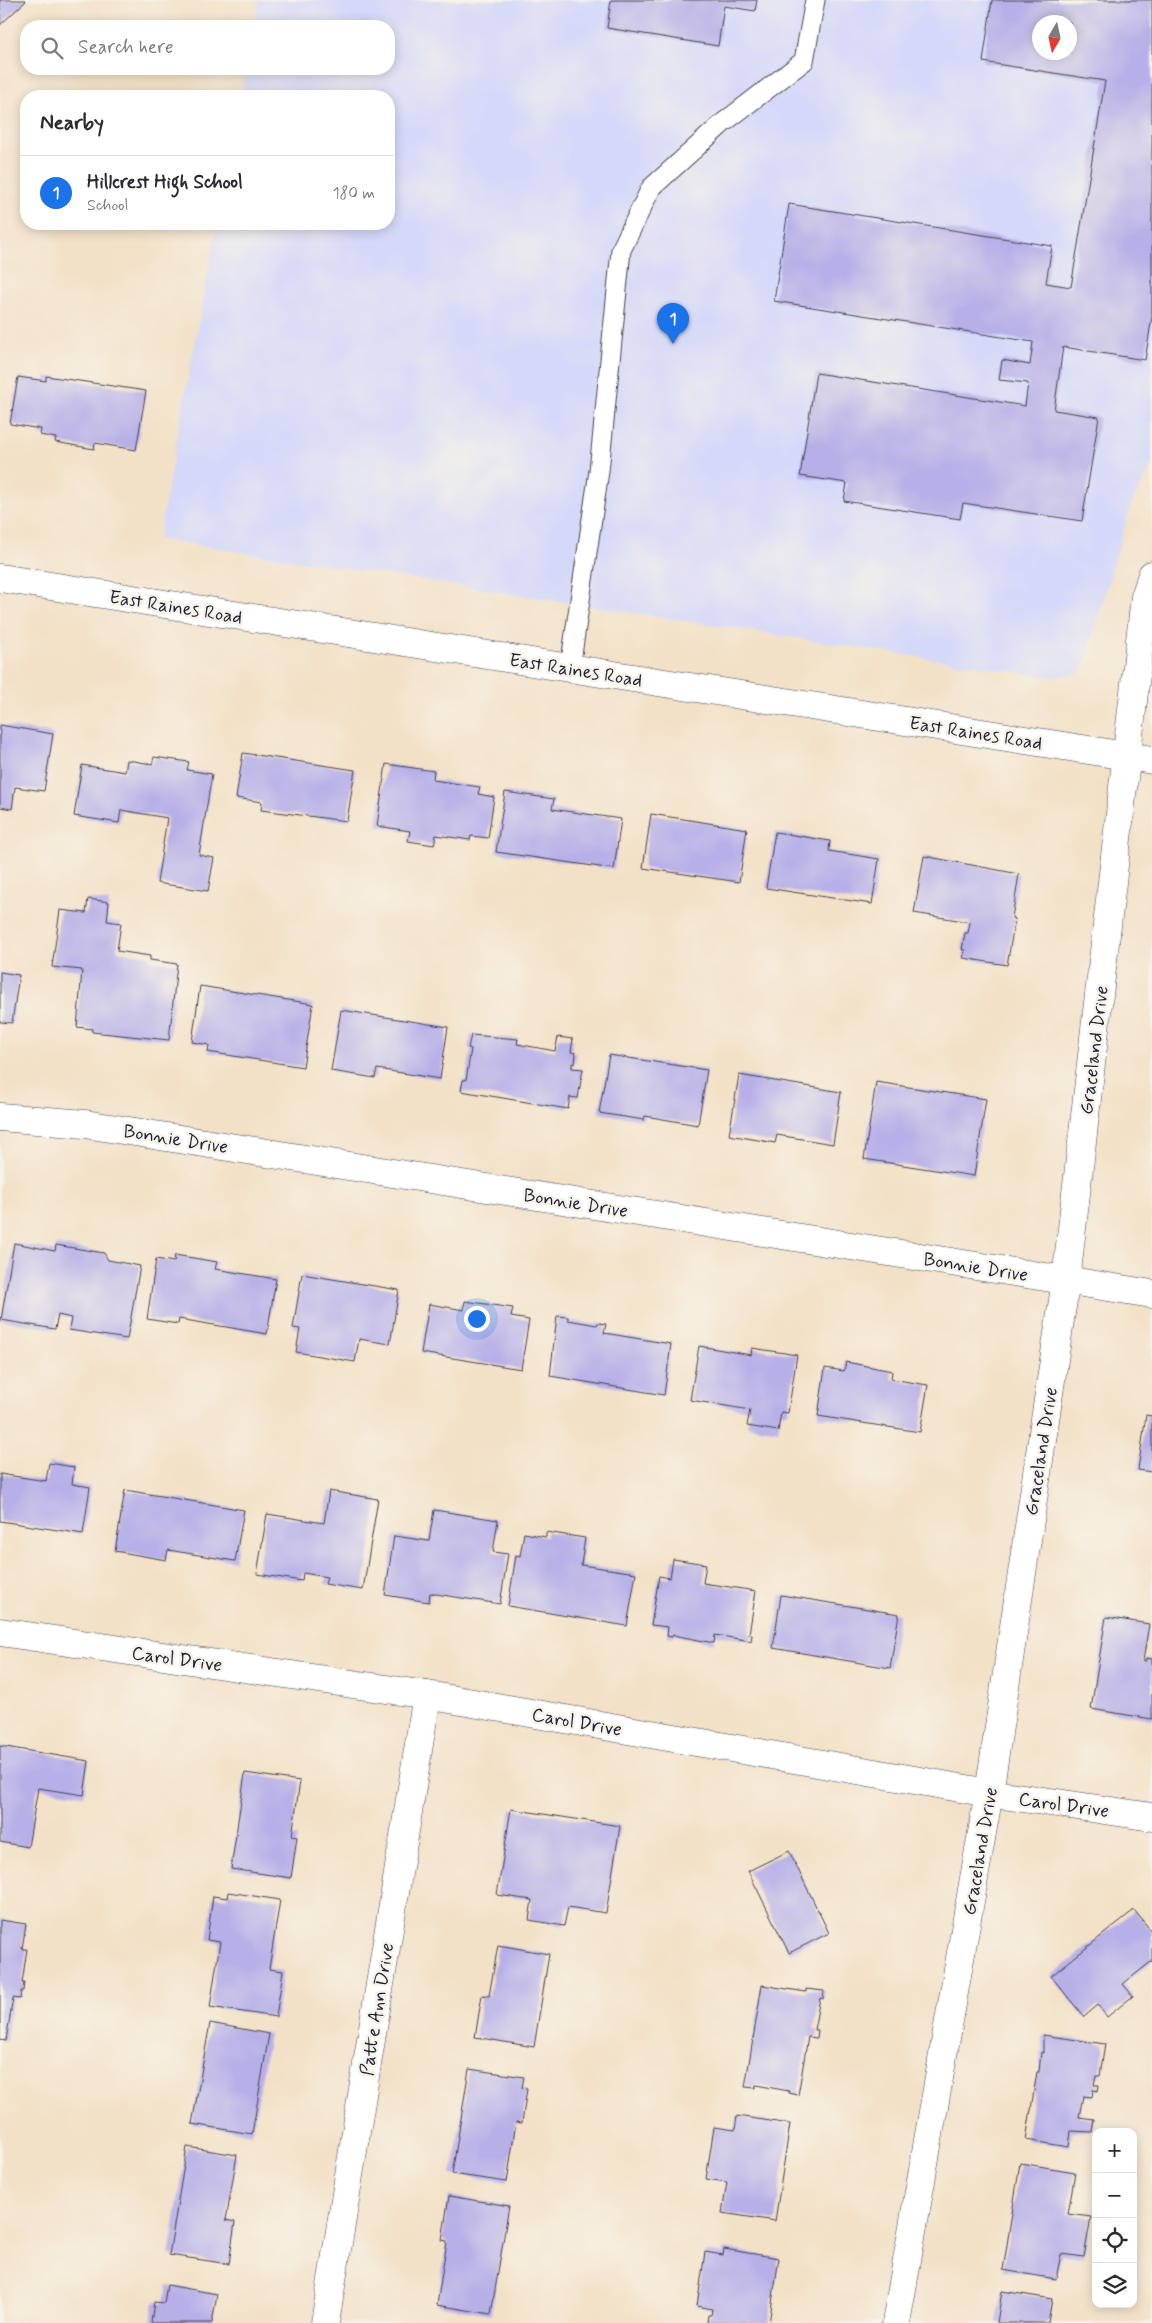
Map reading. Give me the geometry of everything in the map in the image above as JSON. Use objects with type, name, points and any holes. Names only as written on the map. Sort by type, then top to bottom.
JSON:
[{"type":"street","name":"Graceland Drive","points":[[896,2323],[989,1793],[1066,1280],[1140,758],[1144,597],[1152,575]]},
{"type":"street","name":"East Raines Road","points":[[0,578],[1140,758]]},
{"type":"street","name":"Bonnie Drive","points":[[0,1117],[85,1124],[1152,1294]]},
{"type":"street","name":"Carol Drive","points":[[0,1632],[427,1695],[989,1793],[1152,1817]]},
{"type":"street","name":"Patte Ann Drive","points":[[325,2323],[427,1695]]},
{"type":"lane","points":[[570,668],[599,471],[622,250],[651,188],[723,123],[804,61],[815,0]]},
{"type":"shaded area","points":[[259,0],[1152,0],[1152,464],[1131,505],[1082,672],[1055,678],[158,539],[216,230],[395,230],[395,90],[242,90],[245,75],[395,75],[395,20],[255,20]]},
{"type":"building","points":[[0,0],[25,0],[26,1],[0,25]]},
{"type":"building","points":[[611,0],[757,0],[755,11],[724,6],[718,46],[607,28]]},
{"type":"building","points":[[992,0],[1152,0],[1152,317],[1145,360],[1063,347],[1054,410],[1099,417],[1082,521],[963,503],[960,519],[844,501],[847,483],[800,476],[816,373],[1025,406],[1028,383],[999,380],[1002,360],[1030,365],[1033,342],[774,301],[789,204],[1052,246],[1046,283],[1071,287],[1105,81],[983,62]]},
{"type":"building","points":[[46,376],[146,391],[136,450],[95,443],[94,449],[55,442],[56,438],[40,435],[41,429],[10,424],[18,377],[46,381]]},
{"type":"building","points":[[0,725],[53,734],[44,791],[15,787],[12,809],[0,807]]},
{"type":"building","points":[[243,753],[355,770],[347,821],[261,810],[262,802],[236,798]]},
{"type":"building","points":[[154,757],[189,762],[187,770],[212,774],[199,855],[214,858],[208,891],[157,883],[167,818],[121,810],[119,823],[74,816],[82,765],[125,772],[127,760],[152,764]]},
{"type":"building","points":[[386,764],[434,771],[433,780],[480,787],[478,794],[494,797],[488,838],[471,836],[470,840],[436,835],[434,845],[408,841],[410,831],[377,826]]},
{"type":"building","points":[[505,792],[554,799],[552,809],[621,819],[614,869],[496,852]]},
{"type":"building","points":[[651,814],[747,829],[739,882],[643,868]]},
{"type":"building","points":[[775,832],[830,841],[829,851],[879,859],[872,904],[766,888]]},
{"type":"building","points":[[924,856],[1019,874],[1012,918],[1015,919],[1007,965],[963,958],[965,950],[962,950],[965,933],[968,933],[970,922],[914,913]]},
{"type":"building","points":[[88,899],[109,902],[107,921],[121,923],[117,951],[150,956],[150,960],[177,964],[169,1040],[92,1032],[92,1029],[77,1027],[82,970],[52,967],[60,910],[86,913]]},
{"type":"building","points":[[0,972],[19,975],[12,1023],[0,1022]]},
{"type":"building","points":[[200,986],[313,1004],[303,1067],[208,1052],[209,1045],[192,1042]]},
{"type":"building","points":[[341,1010],[448,1027],[440,1079],[377,1069],[375,1078],[331,1071]]},
{"type":"building","points":[[471,1035],[518,1039],[517,1044],[555,1051],[558,1037],[573,1039],[571,1052],[576,1053],[575,1064],[572,1063],[572,1068],[583,1069],[578,1098],[570,1097],[568,1109],[461,1091],[463,1080],[466,1080],[471,1049],[468,1048]]},
{"type":"building","points":[[609,1055],[707,1070],[698,1125],[645,1116],[644,1120],[599,1113]]},
{"type":"building","points":[[739,1075],[841,1092],[833,1144],[777,1135],[775,1143],[729,1135]]},
{"type":"building","points":[[876,1082],[986,1099],[974,1176],[864,1159]]},
{"type":"building","points":[[14,1243],[55,1251],[56,1245],[104,1253],[108,1260],[140,1266],[127,1339],[69,1330],[71,1318],[58,1315],[55,1329],[1,1320]]},
{"type":"building","points":[[175,1255],[217,1262],[215,1269],[276,1279],[267,1334],[179,1319],[178,1324],[147,1319],[156,1259],[174,1262]]},
{"type":"building","points":[[302,1274],[399,1290],[390,1344],[359,1339],[355,1362],[296,1352],[300,1329],[293,1328]]},
{"type":"building","points":[[465,1301],[513,1308],[511,1317],[529,1320],[521,1369],[421,1353],[429,1304],[464,1310]]},
{"type":"building","points":[[557,1316],[597,1325],[598,1323],[606,1324],[604,1333],[671,1344],[664,1395],[550,1376]]},
{"type":"building","points":[[699,1346],[751,1355],[752,1348],[797,1355],[788,1413],[781,1412],[778,1431],[747,1426],[750,1410],[690,1400]]},
{"type":"building","points":[[846,1362],[892,1371],[891,1379],[928,1385],[920,1432],[818,1416],[825,1368],[844,1371]]},
{"type":"building","points":[[1146,1415],[1152,1416],[1152,1472],[1138,1470]]},
{"type":"building","points":[[49,1463],[74,1467],[72,1484],[90,1487],[83,1534],[0,1521],[0,1474],[46,1481]]},
{"type":"building","points":[[125,1490],[244,1510],[235,1561],[168,1550],[166,1560],[115,1551]]},
{"type":"building","points":[[329,1491],[378,1499],[363,1590],[325,1584],[327,1577],[303,1573],[302,1581],[257,1574],[267,1514],[324,1523]]},
{"type":"building","points":[[434,1510],[498,1520],[493,1552],[508,1554],[500,1604],[430,1593],[429,1602],[385,1595],[394,1536],[429,1541]]},
{"type":"building","points":[[546,1532],[585,1538],[581,1565],[636,1573],[627,1626],[508,1606],[516,1555],[520,1556],[524,1533],[546,1537]]},
{"type":"building","points":[[673,1559],[706,1564],[703,1583],[756,1591],[749,1634],[752,1635],[751,1641],[715,1635],[714,1643],[673,1635],[672,1637],[667,1636],[668,1627],[651,1625],[659,1576],[670,1578]]},
{"type":"building","points":[[781,1595],[899,1614],[890,1668],[773,1648]]},
{"type":"building","points":[[1106,1617],[1149,1624],[1143,1661],[1146,1661],[1146,1658],[1152,1659],[1152,1719],[1091,1709]]},
{"type":"building","points":[[0,1746],[89,1761],[84,1795],[38,1788],[28,1847],[0,1842]]},
{"type":"building","points":[[245,1773],[300,1781],[292,1836],[297,1837],[291,1878],[231,1869]]},
{"type":"building","points":[[511,1809],[620,1826],[606,1913],[568,1907],[564,1926],[529,1920],[532,1900],[497,1895]]},
{"type":"building","points":[[789,1851],[829,1933],[789,1953],[748,1871]]},
{"type":"building","points":[[228,1892],[280,1900],[269,1969],[283,1971],[276,2017],[210,2007],[220,1942],[207,1940],[213,1896],[227,1898]]},
{"type":"building","points":[[1134,1910],[1152,1932],[1152,1961],[1123,1984],[1133,1996],[1107,2017],[1098,2005],[1084,2017],[1051,1976]]},
{"type":"building","points":[[0,1920],[26,1924],[22,1949],[27,1949],[22,1983],[24,1983],[23,1991],[21,1991],[20,1999],[13,1998],[6,2041],[0,2040]]},
{"type":"building","points":[[498,1945],[549,1954],[534,2047],[475,2037],[482,1995],[489,1996]]},
{"type":"building","points":[[762,1985],[806,1992],[806,1989],[824,1991],[823,1999],[820,1998],[814,2030],[818,2030],[817,2038],[808,2037],[798,2095],[789,2093],[789,2091],[756,2085],[755,2088],[745,2087]]},
{"type":"building","points":[[210,2023],[269,2034],[252,2134],[192,2124]]},
{"type":"building","points":[[1043,2035],[1105,2044],[1100,2076],[1096,2076],[1094,2085],[1099,2085],[1098,2091],[1093,2090],[1092,2097],[1083,2096],[1079,2117],[1094,2119],[1092,2132],[1071,2131],[1069,2147],[1026,2140],[1037,2072],[1039,2072],[1041,2052],[1043,2053]]},
{"type":"building","points":[[469,2069],[524,2077],[522,2088],[527,2089],[522,2123],[516,2122],[507,2182],[452,2174]]},
{"type":"building","points":[[737,2116],[790,2124],[775,2221],[722,2213],[727,2182],[706,2179],[714,2127],[735,2130]]},
{"type":"building","points":[[187,2147],[237,2155],[226,2220],[235,2222],[229,2264],[169,2255]]},
{"type":"building","points":[[1020,2163],[1075,2172],[1068,2214],[1091,2217],[1084,2257],[1061,2254],[1056,2279],[1003,2270]]},
{"type":"building","points":[[449,2196],[509,2206],[491,2314],[437,2305],[447,2241],[442,2240]]},
{"type":"building","points":[[724,2249],[779,2258],[769,2323],[707,2323],[708,2315],[711,2315],[712,2309],[697,2306],[705,2252],[723,2255]]},
{"type":"building","points":[[167,2285],[217,2294],[212,2323],[151,2323],[154,2302],[164,2303]]},
{"type":"building","points":[[1002,2291],[1052,2299],[1048,2323],[997,2323]]},
{"type":"place","name":"Hillcrest High School","points":[[673,344]]}]
